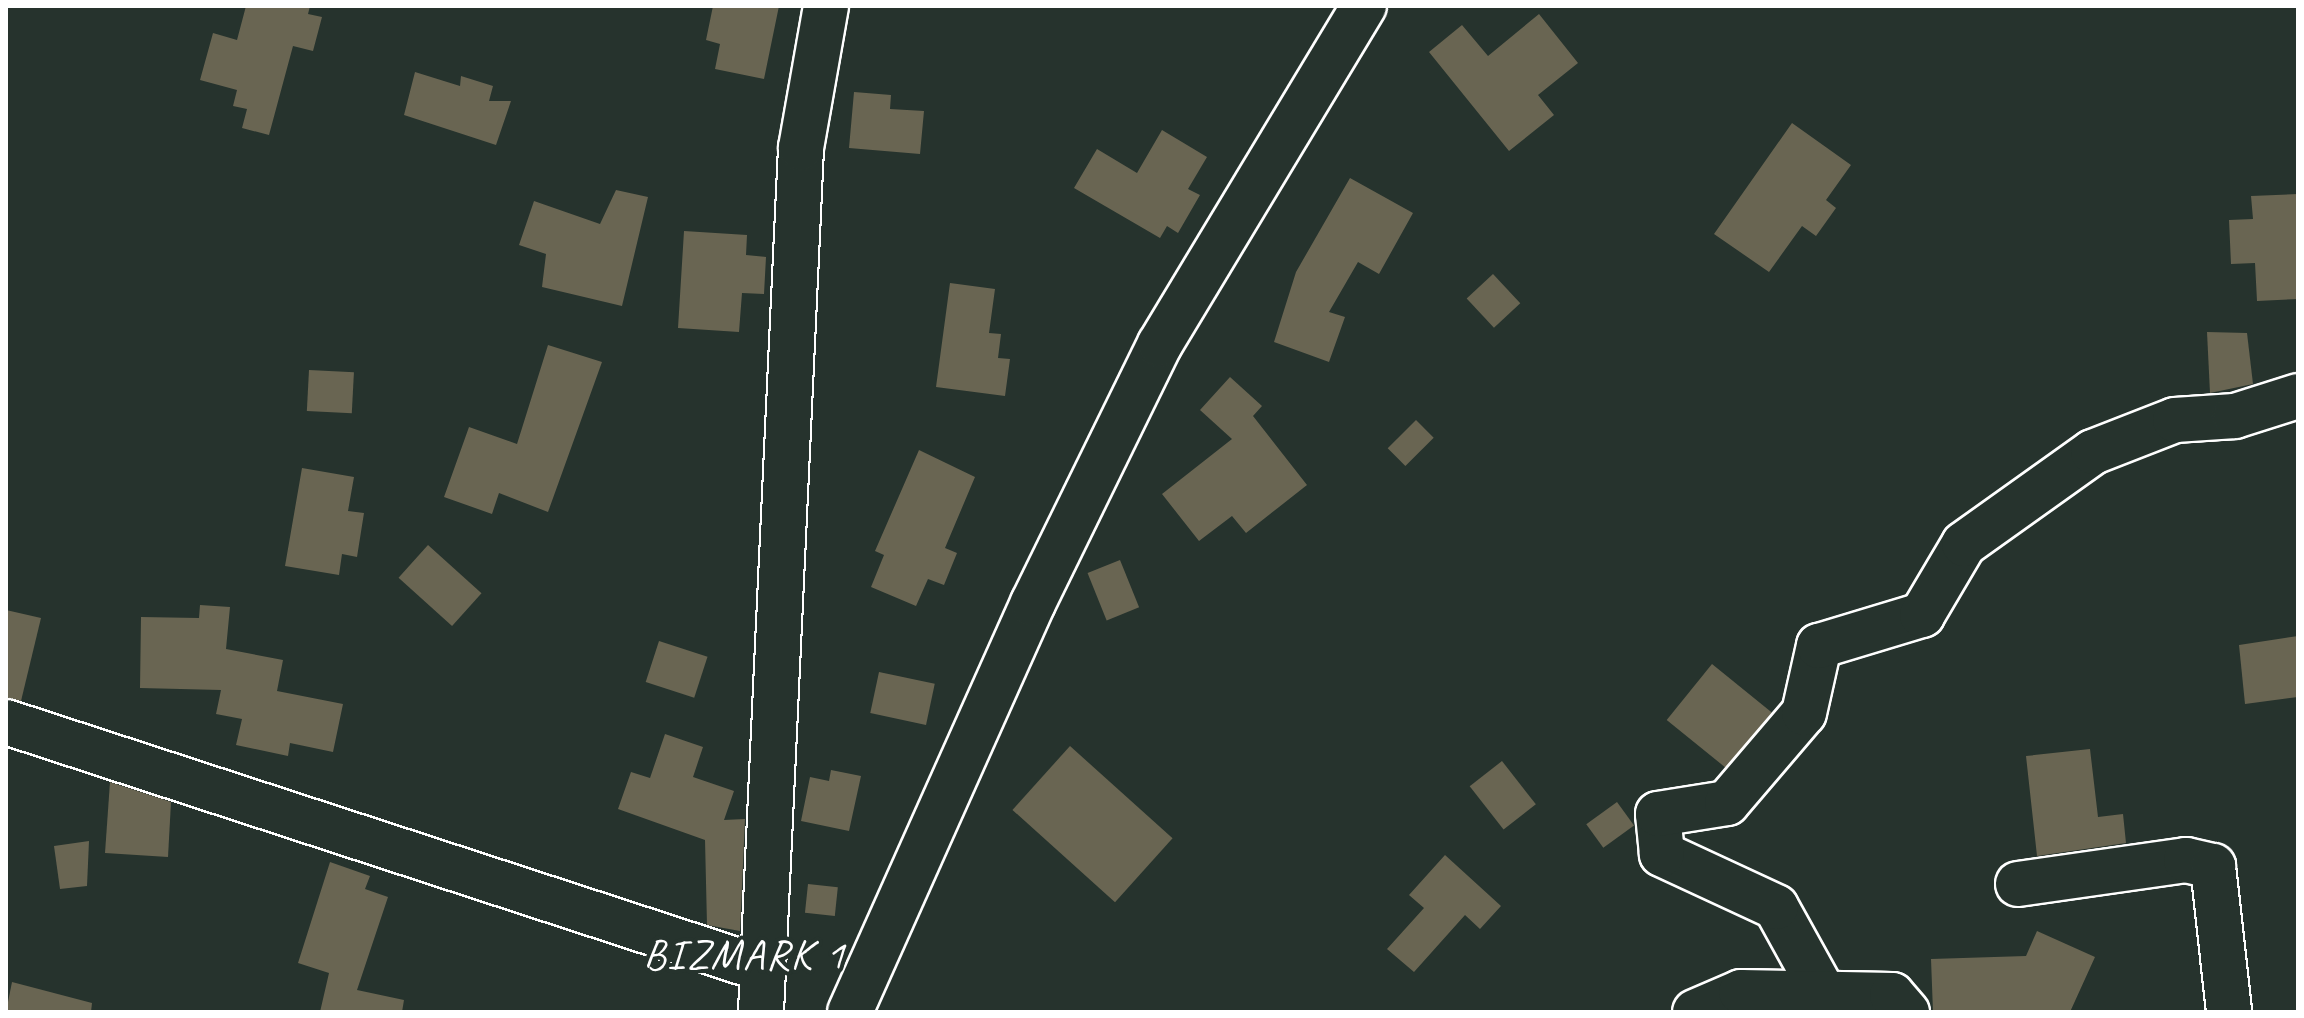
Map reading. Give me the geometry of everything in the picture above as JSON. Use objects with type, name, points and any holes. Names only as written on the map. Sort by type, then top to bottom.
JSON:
[{"type":"street","points":[[761,1012],[760,968],[801,148],[826,6]]},
{"type":"street","points":[[850,1012],[1033,603],[1160,344],[1364,6]]},
{"type":"street","points":[[1824,994],[1776,907],[1662,854],[1658,814],[1727,803],[1804,713],[1819,646],[1922,615],[1964,544],[2093,452],[2175,420],[2235,416],[2298,396]]},
{"type":"street","points":[[6,722],[760,968]]},
{"type":"street","points":[[2018,884],[2186,860],[2213,866],[2229,1012]]},
{"type":"street","points":[[1695,1012],[1741,992],[1892,995],[1907,1012]]},
{"type":"building","points":[[246,6],[310,6],[308,14],[322,17],[313,51],[293,46],[269,135],[242,128],[247,109],[233,106],[237,90],[200,80],[213,33],[237,40]]},
{"type":"building","points":[[713,6],[779,6],[764,79],[715,69],[720,44],[706,40]]},
{"type":"building","points":[[1539,14],[1578,63],[1538,95],[1554,115],[1509,151],[1429,52],[1462,25],[1488,56]]},
{"type":"building","points":[[415,72],[460,86],[461,76],[493,86],[489,101],[511,101],[496,145],[404,115]]},
{"type":"building","points":[[854,92],[891,95],[890,109],[924,111],[920,154],[849,148]]},
{"type":"building","points":[[1792,123],[1851,165],[1826,200],[1836,208],[1816,236],[1802,226],[1769,272],[1714,234]]},
{"type":"building","points":[[1162,130],[1207,157],[1188,189],[1200,195],[1178,233],[1167,226],[1160,238],[1074,188],[1097,149],[1137,173]]},
{"type":"building","points":[[1350,178],[1413,213],[1379,274],[1358,262],[1329,312],[1345,317],[1329,362],[1274,342],[1296,272]]},
{"type":"building","points":[[616,190],[648,197],[622,306],[542,287],[546,254],[519,245],[534,201],[600,224]]},
{"type":"building","points":[[2298,194],[2298,299],[2257,301],[2255,263],[2231,264],[2229,220],[2253,219],[2251,196]]},
{"type":"building","points":[[684,231],[747,235],[746,255],[766,257],[764,294],[742,293],[739,332],[678,328]]},
{"type":"building","points":[[1493,274],[1520,303],[1494,328],[1467,299]]},
{"type":"building","points":[[950,283],[995,289],[989,333],[1001,334],[998,358],[1010,359],[1005,396],[936,387]]},
{"type":"building","points":[[2207,332],[2247,333],[2253,384],[2210,393]]},
{"type":"building","points":[[548,345],[602,362],[548,512],[499,493],[492,514],[444,497],[469,427],[517,444]]},
{"type":"building","points":[[309,370],[354,372],[352,413],[307,411]]},
{"type":"building","points":[[1230,377],[1262,406],[1253,416],[1307,485],[1246,533],[1232,516],[1199,541],[1162,494],[1232,439],[1200,410]]},
{"type":"building","points":[[1416,420],[1434,438],[1405,466],[1388,448]]},
{"type":"building","points":[[919,450],[975,477],[945,548],[957,553],[944,585],[928,579],[916,606],[871,587],[884,555],[875,551]]},
{"type":"building","points":[[302,468],[354,477],[348,511],[364,513],[357,557],[342,554],[339,575],[285,566]]},
{"type":"building","points":[[428,545],[482,593],[452,626],[399,578]]},
{"type":"building","points":[[1120,560],[1139,607],[1107,620],[1088,573]]},
{"type":"building","points":[[200,605],[230,607],[226,649],[283,660],[277,691],[343,704],[333,752],[290,743],[288,756],[236,745],[242,719],[216,714],[221,690],[140,688],[141,617],[199,618]]},
{"type":"building","points":[[6,610],[41,618],[21,701],[6,698]]},
{"type":"building","points":[[2298,636],[2298,697],[2245,704],[2239,645]]},
{"type":"building","points":[[659,641],[708,657],[694,698],[646,682]]},
{"type":"building","points":[[1712,664],[1772,712],[1727,768],[1667,720]]},
{"type":"building","points":[[879,672],[935,684],[926,725],[870,713]]},
{"type":"building","points":[[665,734],[703,747],[693,777],[734,791],[724,820],[745,819],[740,931],[707,925],[705,840],[618,809],[631,772],[650,778]]},
{"type":"building","points":[[1070,746],[1173,838],[1115,902],[1012,810]]},
{"type":"building","points":[[2090,749],[2098,817],[2123,814],[2126,843],[2037,856],[2026,756]]},
{"type":"building","points":[[1502,761],[1536,804],[1504,830],[1470,786]]},
{"type":"building","points":[[831,770],[861,776],[849,831],[801,821],[810,777],[829,781]]},
{"type":"building","points":[[110,782],[171,802],[168,857],[105,853]]},
{"type":"building","points":[[1617,802],[1634,825],[1603,848],[1586,824]]},
{"type":"building","points":[[89,841],[87,886],[60,889],[54,846]]},
{"type":"building","points":[[1445,855],[1501,906],[1480,929],[1465,915],[1414,972],[1387,949],[1424,908],[1409,895]]},
{"type":"building","points":[[330,862],[370,876],[365,889],[388,897],[357,990],[404,1000],[402,1012],[320,1012],[329,973],[298,963]]},
{"type":"building","points":[[808,884],[838,887],[835,916],[805,913]]},
{"type":"building","points":[[2037,931],[2095,957],[2070,1012],[1933,1012],[1931,959],[2026,956]]},
{"type":"building","points":[[12,982],[92,1003],[91,1012],[6,1012]]},
{"type":"district","name":"BIZMARK 1","points":[[745,955]]}]
